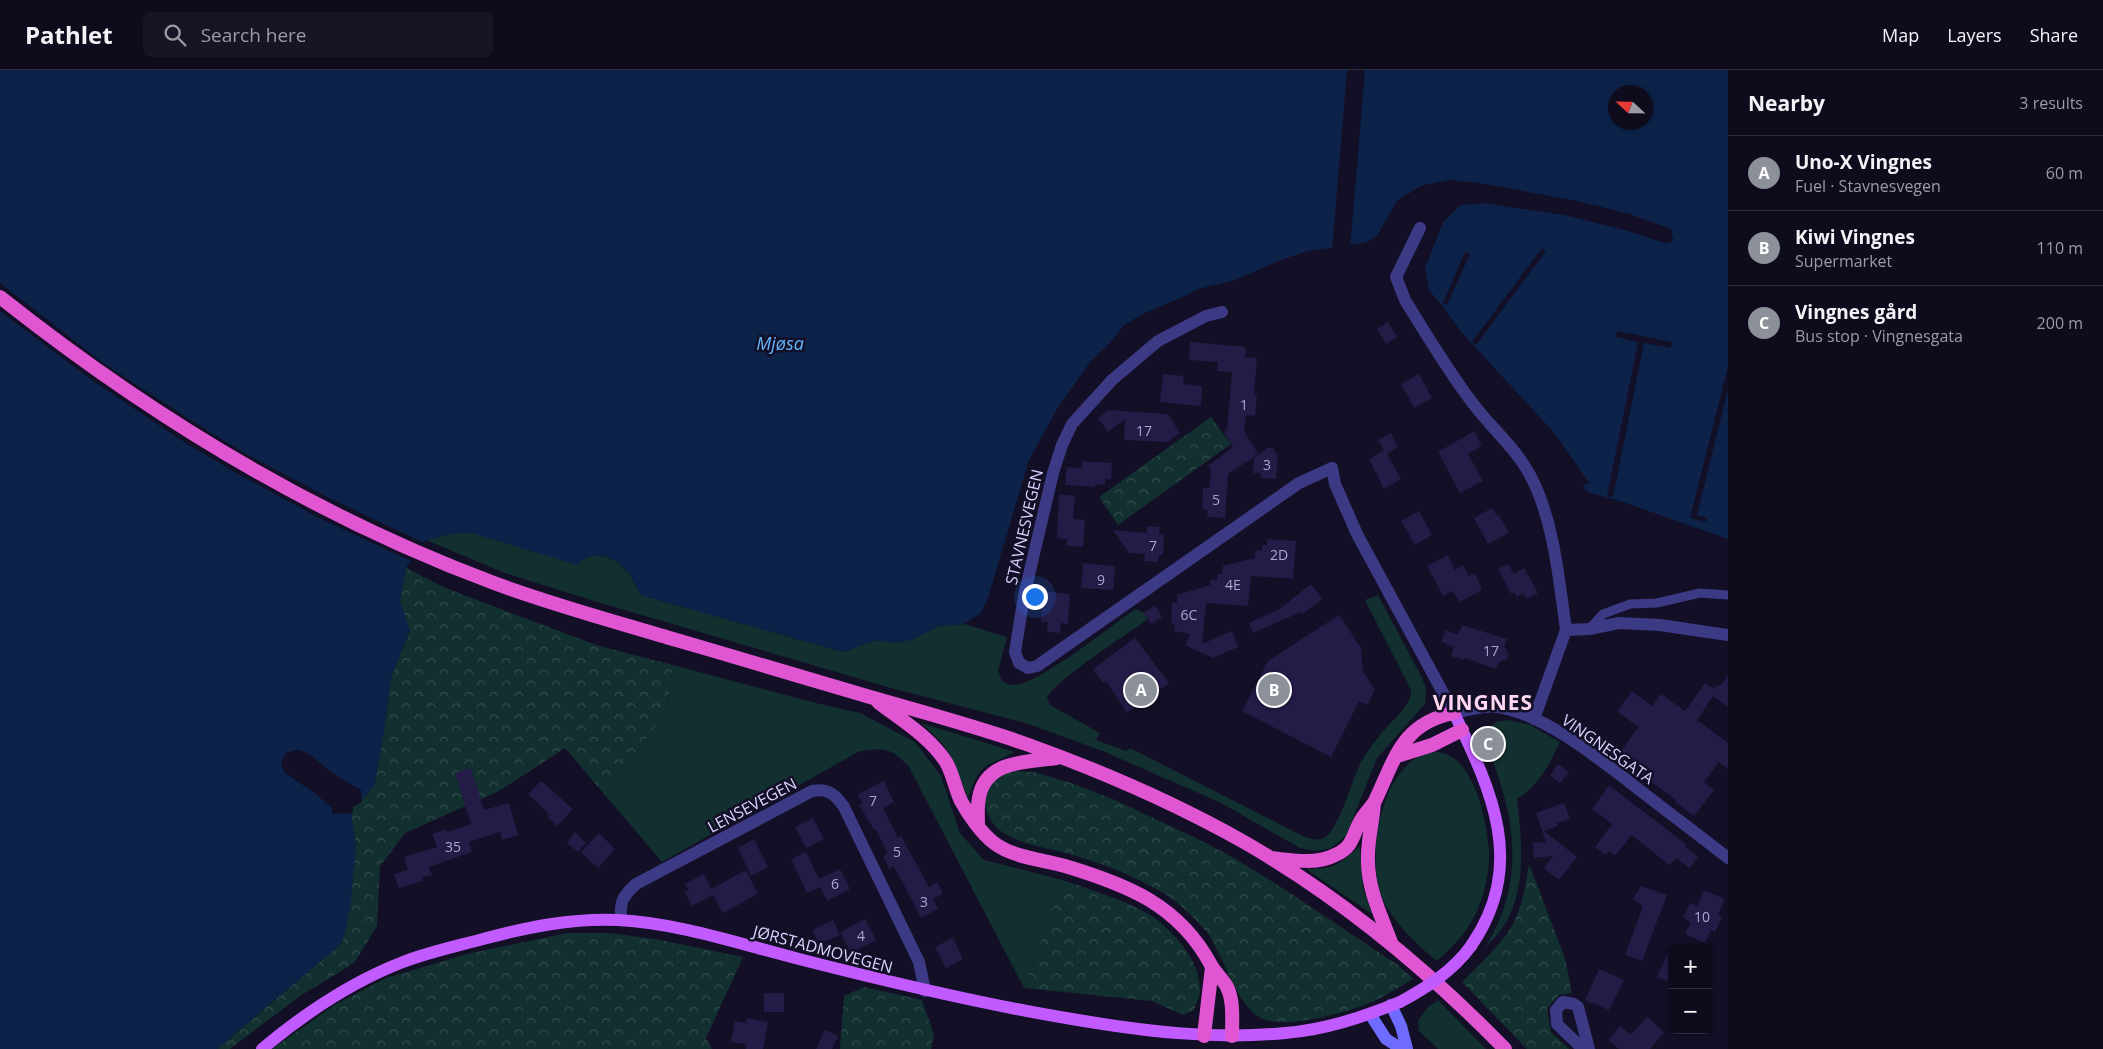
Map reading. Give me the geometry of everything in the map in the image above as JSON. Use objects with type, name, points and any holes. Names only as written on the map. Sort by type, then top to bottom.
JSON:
[{"type":"highway","points":[[0,297],[108,379],[187,431],[322,508],[449,566],[580,612],[991,732],[1060,757],[1181,809],[1270,858],[1332,900],[1392,945],[1441,986],[1505,1049]]},
{"type":"highway","points":[[873,698],[915,730],[937,751],[946,762],[953,776],[962,802],[993,842],[1008,851],[1090,874],[1123,886],[1172,915],[1190,933],[1227,988],[1230,1000],[1232,1036]]},
{"type":"highway","points":[[1270,858],[1314,861],[1336,855],[1353,841],[1361,820],[1374,802],[1387,772],[1411,733],[1436,717],[1454,713]]},
{"type":"highway","points":[[1397,756],[1432,744],[1462,730]]},
{"type":"highway","points":[[978,825],[978,800],[981,790],[990,775],[1008,764],[1060,757]]},
{"type":"highway","points":[[1374,802],[1373,825],[1368,846],[1369,877],[1375,900],[1392,945]]},
{"type":"highway","points":[[1204,1036],[1212,967]]},
{"type":"main road","points":[[1407,1049],[1395,1004],[1442,975],[1459,961],[1486,923],[1496,896],[1499,880],[1500,849],[1496,815],[1486,782],[1454,713]]},
{"type":"main road","name":"JØRSTADMOVEGEN","points":[[262,1049],[291,1025],[337,994],[404,962],[503,934],[553,923],[589,920],[622,920],[682,930],[925,991],[1029,1012],[1125,1028],[1204,1036],[1287,1033],[1340,1023],[1395,1004]]},
{"type":"main road","points":[[1370,1014],[1386,1039],[1402,1049]]},
{"type":"street","points":[[1420,228],[1396,277],[1405,300],[1472,403],[1502,437],[1530,475],[1545,514],[1556,563],[1566,630],[1534,719]]},
{"type":"street","name":"STAVNESVEGEN","points":[[1222,312],[1198,320],[1158,341],[1112,380],[1072,424],[1053,472],[1026,586],[1016,652],[1019,663],[1028,668],[1037,666],[1299,483],[1332,468],[1335,484],[1356,534],[1454,713]]},
{"type":"street","points":[[1566,630],[1589,629],[1619,623],[1660,625],[1728,635]]},
{"type":"street","name":"VINGNESGATA","points":[[1454,713],[1492,706],[1504,708],[1534,719],[1578,744],[1728,858]]},
{"type":"street","name":"LENSEVEGEN","points":[[622,920],[621,904],[625,895],[636,884],[812,791],[829,791],[835,795],[844,807],[919,962],[925,991]]},
{"type":"street","points":[[1583,1049],[1557,1024],[1556,1010],[1564,1002],[1578,1007],[1589,1049]]},
{"type":"lane","points":[[1589,629],[1603,614],[1630,604],[1657,603],[1700,593],[1728,595]]},
{"type":"green space","points":[[1211,417],[1231,444],[1118,525],[1099,497]]},
{"type":"green space","points":[[455,533],[472,533],[485,536],[577,565],[588,557],[606,557],[612,559],[626,570],[641,595],[843,652],[875,640],[897,643],[913,639],[939,626],[964,624],[1007,637],[998,671],[1002,681],[1010,685],[1023,683],[1055,666],[1135,609],[1144,613],[1148,619],[1063,680],[1047,698],[1050,705],[1100,733],[1096,740],[1126,751],[1130,748],[1305,837],[1317,840],[1324,838],[1330,833],[1340,815],[1363,759],[1379,736],[1404,708],[1411,696],[1411,690],[1365,600],[1378,595],[1421,676],[1426,688],[1425,704],[1377,758],[1346,836],[1331,848],[1316,851],[1300,848],[1221,803],[1105,752],[1026,723],[891,688],[604,604],[505,573],[426,540]]},
{"type":"green space","points":[[406,568],[443,587],[596,645],[673,665],[667,711],[605,795],[565,748],[499,791],[405,833],[380,866],[377,926],[354,963],[300,996],[230,1049],[217,1049],[342,943],[356,847],[350,805],[374,786],[392,674],[410,631],[400,601]]},
{"type":"green space","points":[[673,665],[860,713],[915,742],[941,776],[960,833],[984,860],[1063,880],[1024,988],[909,767],[898,756],[888,751],[860,751],[662,862],[605,795],[667,711]]},
{"type":"green space","points":[[1508,720],[1530,725],[1560,742],[1548,766],[1538,780],[1517,799],[1521,858],[1516,898],[1509,916],[1499,932],[1485,947],[1499,920],[1508,894],[1512,867],[1512,840],[1501,787],[1481,733],[1496,722]]},
{"type":"green space","points":[[921,723],[1015,752],[990,764],[980,772],[968,799],[952,758],[942,743]]},
{"type":"green space","points":[[1437,752],[1450,756],[1460,765],[1476,791],[1488,838],[1489,857],[1486,884],[1472,921],[1462,935],[1437,961],[1405,931],[1385,904],[1377,879],[1376,859],[1380,817],[1396,779],[1408,765],[1422,755]]},
{"type":"green space","points":[[1012,771],[1034,772],[1071,783],[1115,800],[1202,841],[1284,889],[1398,965],[1413,979],[1373,1002],[1325,1016],[1300,1021],[1276,1022],[1256,1015],[1239,994],[1213,941],[1206,931],[1173,899],[1118,870],[1015,839],[998,829],[987,813],[984,799],[989,786],[1003,775]]},
{"type":"green space","points":[[1360,846],[1363,888],[1372,914],[1306,869],[1337,865]]},
{"type":"green space","points":[[1529,864],[1565,958],[1572,993],[1559,995],[1547,1009],[1551,1032],[1569,1049],[1527,1049],[1462,982],[1511,928],[1522,899]]},
{"type":"green space","points":[[1063,880],[1136,907],[1156,919],[1171,933],[1191,958],[1199,978],[1200,994],[1194,1010],[1183,1015],[1152,1001],[1024,988]]},
{"type":"green space","points":[[567,933],[609,933],[655,939],[743,957],[706,1038],[712,1049],[272,1049],[336,1004],[386,978],[467,954]]},
{"type":"green space","points":[[864,987],[922,1000],[934,1035],[931,1049],[840,1049],[844,996]]},
{"type":"green space","points":[[1438,1000],[1486,1049],[1438,1049],[1419,1031],[1418,1021],[1427,1008]]},
{"type":"water","name":"Mjøsa","points":[[0,70],[1728,70],[1728,539],[1623,502],[1588,492],[1582,486],[1589,483],[1555,434],[1461,332],[1429,290],[1425,269],[1443,222],[1460,205],[1485,203],[1565,215],[1625,230],[1665,243],[1673,241],[1671,229],[1629,214],[1572,200],[1449,180],[1421,186],[1397,201],[1377,236],[1365,243],[1308,251],[1278,261],[1235,280],[1198,289],[1143,314],[1124,325],[1110,343],[1090,362],[1057,409],[1029,460],[988,598],[981,613],[964,624],[939,626],[913,639],[897,643],[875,640],[843,652],[641,595],[626,570],[612,559],[606,557],[588,557],[577,565],[472,533],[455,533],[426,540],[406,568],[400,601],[410,631],[392,674],[374,786],[363,799],[350,805],[356,847],[350,910],[342,943],[217,1049],[0,1049]]},
{"type":"pier","points":[[1347,70],[1365,70],[1350,249],[1332,250]]},
{"type":"pier","points":[[1449,180],[1479,183],[1572,200],[1629,214],[1671,229],[1673,241],[1665,243],[1625,230],[1565,215],[1485,203],[1460,205],[1443,222],[1432,250],[1430,249],[1441,221],[1459,203],[1471,201],[1485,201],[1565,213],[1625,228],[1666,241],[1671,239],[1669,231],[1628,217],[1572,202],[1478,185],[1449,183],[1422,188],[1399,203],[1389,220],[1389,216],[1397,201],[1421,186]]},
{"type":"pier","points":[[1542,248],[1546,251],[1476,345],[1472,342]]},
{"type":"pier","points":[[1465,252],[1470,254],[1447,305],[1443,303]]},
{"type":"pier","points":[[0,283],[103,363],[192,421],[241,451],[327,497],[426,544],[413,562],[317,517],[181,440],[93,381],[0,311]]},
{"type":"pier","points":[[1443,307],[1461,332],[1555,434],[1589,483],[1580,487],[1580,484],[1585,482],[1553,436],[1459,334]]},
{"type":"pier","points":[[1617,331],[1672,342],[1671,348],[1644,343],[1613,497],[1607,496],[1638,342],[1616,337]]},
{"type":"pier","points":[[1728,367],[1728,390],[1697,515],[1707,518],[1706,522],[1690,518]]},
{"type":"pier","points":[[297,750],[308,753],[331,772],[361,790],[362,802],[353,807],[351,813],[333,814],[331,807],[316,794],[285,773],[281,763],[286,753]]},
{"type":"building","points":[[1388,322],[1397,337],[1386,344],[1377,329]]},
{"type":"building","points":[[1190,342],[1246,347],[1245,357],[1257,358],[1254,395],[1257,395],[1255,416],[1246,415],[1244,431],[1258,454],[1228,474],[1225,518],[1207,517],[1208,510],[1202,509],[1203,488],[1209,488],[1211,470],[1208,466],[1233,447],[1224,432],[1227,430],[1232,372],[1217,371],[1218,362],[1189,360]]},
{"type":"building","points":[[1163,374],[1184,376],[1183,384],[1202,386],[1201,406],[1160,402]]},
{"type":"building","points":[[1419,374],[1432,398],[1414,408],[1401,384]]},
{"type":"building","points":[[1109,410],[1168,414],[1180,433],[1168,442],[1124,440],[1125,419],[1108,432],[1098,418]]},
{"type":"building","points":[[1474,431],[1482,446],[1468,454],[1483,481],[1460,493],[1438,452]]},
{"type":"building","points":[[1391,433],[1398,447],[1387,454],[1401,479],[1384,489],[1369,459],[1384,450],[1378,440]]},
{"type":"building","points":[[1267,448],[1273,448],[1278,456],[1276,479],[1261,478],[1261,473],[1253,473],[1254,458]]},
{"type":"building","points":[[1082,461],[1112,463],[1111,480],[1105,479],[1105,485],[1095,484],[1095,487],[1065,485],[1067,467],[1082,468]]},
{"type":"building","points":[[1059,494],[1075,496],[1073,519],[1085,520],[1083,547],[1067,546],[1067,539],[1057,538]]},
{"type":"building","points":[[1492,508],[1497,516],[1499,515],[1509,533],[1488,544],[1474,518]]},
{"type":"building","points":[[1419,511],[1432,535],[1415,545],[1401,521]]},
{"type":"building","points":[[1147,526],[1160,527],[1159,534],[1164,534],[1163,555],[1159,555],[1158,562],[1144,561],[1145,554],[1129,553],[1113,530],[1147,533]]},
{"type":"building","points":[[1267,539],[1296,541],[1293,579],[1251,576],[1248,606],[1206,603],[1202,644],[1232,631],[1238,647],[1213,658],[1185,645],[1190,634],[1174,631],[1175,624],[1171,623],[1172,602],[1177,603],[1177,595],[1210,585],[1210,579],[1217,580],[1217,574],[1222,574],[1223,566],[1255,558],[1255,550],[1262,551],[1262,545],[1267,545]]},
{"type":"building","points":[[1448,555],[1455,570],[1463,565],[1469,576],[1475,573],[1482,590],[1460,602],[1452,591],[1443,596],[1427,566]]},
{"type":"building","points":[[1083,563],[1115,566],[1113,590],[1081,588]]},
{"type":"building","points":[[1508,564],[1514,574],[1524,568],[1538,593],[1527,599],[1523,593],[1517,597],[1514,592],[1511,594],[1498,569]]},
{"type":"building","points":[[1311,584],[1322,599],[1303,614],[1301,612],[1253,633],[1249,623],[1281,608]]},
{"type":"building","points":[[1043,591],[1070,594],[1068,624],[1061,623],[1060,633],[1047,632],[1048,622],[1041,622]]},
{"type":"building","points":[[1155,605],[1162,617],[1151,624],[1144,613]]},
{"type":"building","points":[[1339,615],[1361,648],[1363,671],[1375,690],[1367,705],[1359,701],[1331,757],[1242,711],[1268,661]]},
{"type":"building","points":[[1462,625],[1507,639],[1504,646],[1509,654],[1507,659],[1499,662],[1496,669],[1465,658],[1464,660],[1451,656],[1454,647],[1441,642],[1446,630],[1458,635]]},
{"type":"building","points":[[1135,638],[1169,683],[1127,713],[1106,681],[1103,683],[1093,669]]},
{"type":"building","points":[[1728,675],[1728,707],[1713,696],[1697,720],[1728,743],[1728,769],[1719,762],[1704,782],[1714,790],[1694,816],[1675,802],[1676,800],[1617,757],[1638,727],[1617,711],[1632,691],[1652,706],[1661,694],[1685,711],[1705,683],[1714,689],[1717,685],[1720,686]]},
{"type":"building","points":[[1558,764],[1569,772],[1560,783],[1550,776]]},
{"type":"building","points":[[471,768],[484,810],[509,803],[518,835],[502,840],[500,832],[469,842],[472,852],[429,867],[432,875],[422,877],[423,881],[399,888],[394,874],[408,870],[404,857],[437,847],[432,834],[445,829],[447,832],[471,824],[455,773]]},
{"type":"building","points":[[541,781],[573,809],[557,826],[547,816],[549,814],[528,794]]},
{"type":"building","points":[[884,781],[894,802],[883,808],[898,838],[901,836],[929,887],[937,882],[943,894],[933,899],[938,909],[921,918],[894,866],[889,869],[883,856],[888,853],[876,830],[874,830],[859,805],[862,803],[858,794]]},
{"type":"building","points":[[1609,785],[1687,845],[1685,847],[1698,857],[1689,868],[1677,858],[1669,865],[1632,835],[1615,856],[1609,851],[1606,855],[1595,847],[1612,824],[1592,809]]},
{"type":"building","points":[[1564,803],[1570,819],[1557,823],[1558,826],[1544,831],[1577,857],[1559,880],[1544,868],[1553,856],[1534,858],[1533,843],[1546,842],[1536,813]]},
{"type":"building","points":[[813,818],[824,839],[806,848],[795,827]]},
{"type":"building","points":[[575,832],[586,843],[578,852],[567,843]]},
{"type":"building","points":[[599,833],[615,849],[598,868],[581,852]]},
{"type":"building","points":[[754,839],[768,867],[751,876],[738,848]]},
{"type":"building","points":[[806,852],[819,879],[840,869],[850,889],[827,901],[820,887],[807,893],[791,859]]},
{"type":"building","points":[[746,870],[758,894],[723,913],[713,895],[692,906],[685,892],[689,890],[685,884],[704,874],[711,889]]},
{"type":"building","points":[[1641,886],[1667,895],[1642,961],[1625,955],[1643,906],[1633,899]]},
{"type":"building","points":[[1704,890],[1725,899],[1718,915],[1722,917],[1715,932],[1711,930],[1705,943],[1685,934],[1691,922],[1683,918],[1690,903],[1697,906]]},
{"type":"building","points":[[865,919],[876,940],[851,953],[840,932]]},
{"type":"building","points":[[833,920],[840,935],[819,944],[812,930]]},
{"type":"building","points":[[953,938],[963,959],[946,968],[935,947]]},
{"type":"building","points":[[1668,952],[1668,981],[1657,977]]},
{"type":"building","points":[[1599,969],[1624,980],[1609,1010],[1585,1000]]},
{"type":"building","points":[[764,993],[784,993],[784,1012],[764,1012]]},
{"type":"building","points":[[1647,1017],[1664,1032],[1650,1049],[1619,1049],[1608,1040],[1620,1026],[1631,1035]]},
{"type":"building","points":[[747,1018],[768,1022],[763,1049],[746,1049],[746,1044],[731,1042],[735,1021],[746,1023]]},
{"type":"building","points":[[825,1030],[838,1036],[832,1049],[816,1049]]},
{"type":"place","name":"Uno-X Vingnes","points":[[1141,690]]},
{"type":"place","name":"Kiwi Vingnes","points":[[1274,690]]},
{"type":"place","name":"Vingnes gård","points":[[1488,744]]},
{"type":"district","name":"VINGNES","points":[[1483,702]]}]
